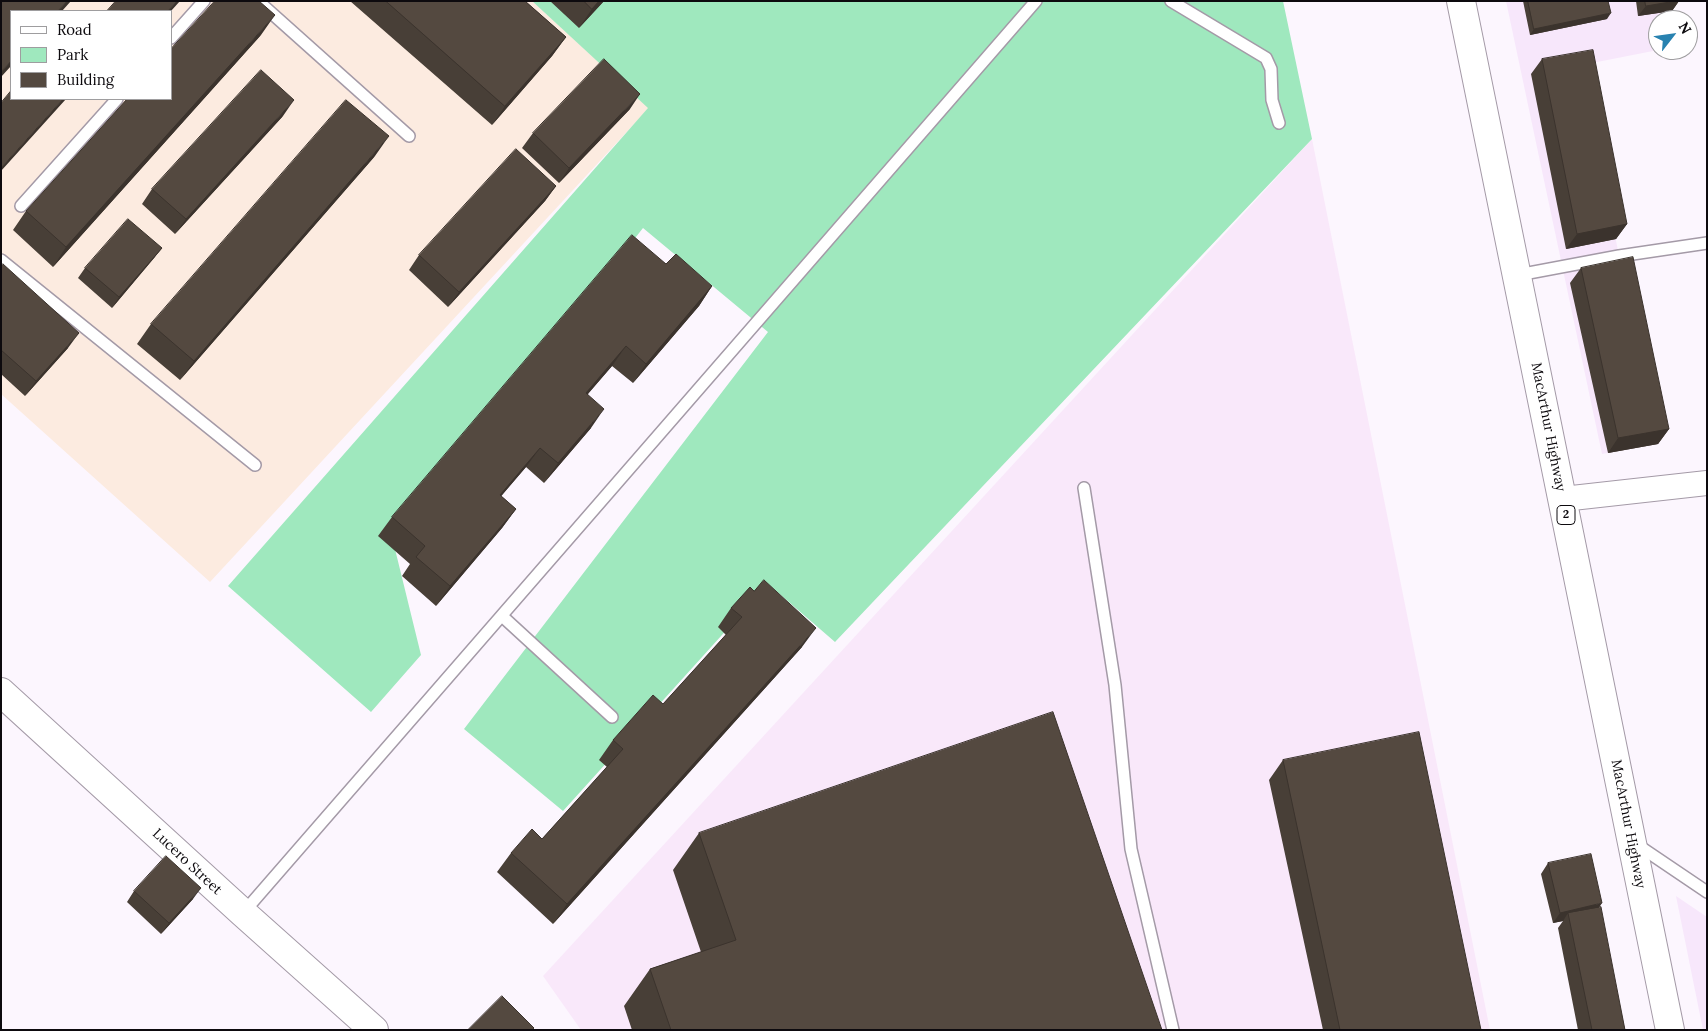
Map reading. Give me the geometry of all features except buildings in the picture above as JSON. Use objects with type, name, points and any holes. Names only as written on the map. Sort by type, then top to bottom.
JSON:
[{"type":"main road","name":"MacArthur Highway","points":[[1461,1],[1670,1030]]},
{"type":"main road","name":"Lucero Street","points":[[1,692],[374,1030]]},
{"type":"street","points":[[1563,499],[1707,483]]},
{"type":"lane","points":[[172,37],[204,1]]},
{"type":"lane","points":[[258,1],[409,136]]},
{"type":"lane","points":[[243,913],[1036,1]]},
{"type":"lane","points":[[1171,1],[1266,58],[1271,69],[1272,100],[1279,123]]},
{"type":"lane","points":[[21,206],[116,100]]},
{"type":"lane","points":[[1518,275],[1619,256],[1707,243]]},
{"type":"lane","points":[[1,260],[255,465]]},
{"type":"lane","points":[[1084,488],[1115,685],[1131,849],[1173,1030]]},
{"type":"lane","points":[[502,616],[612,717]]},
{"type":"lane","points":[[1631,841],[1707,892]]},
{"type":"shaded area","points":[[1,1],[532,1],[649,108],[210,582],[1,394]]},
{"type":"shaded area","points":[[1506,1],[1670,1],[1671,10],[1648,10],[1648,52],[1582,65],[1658,444],[1602,454]]},
{"type":"shaded area","points":[[1312,139],[1490,1030],[581,1030],[543,976]]},
{"type":"shaded area","points":[[1676,896],[1707,917],[1707,1030],[1703,1030]]},
{"type":"green space","points":[[532,1],[1283,1],[1312,139],[835,642],[768,584],[563,811],[464,729],[768,332],[643,228],[394,545],[421,655],[371,712],[228,586],[648,108]]}]
